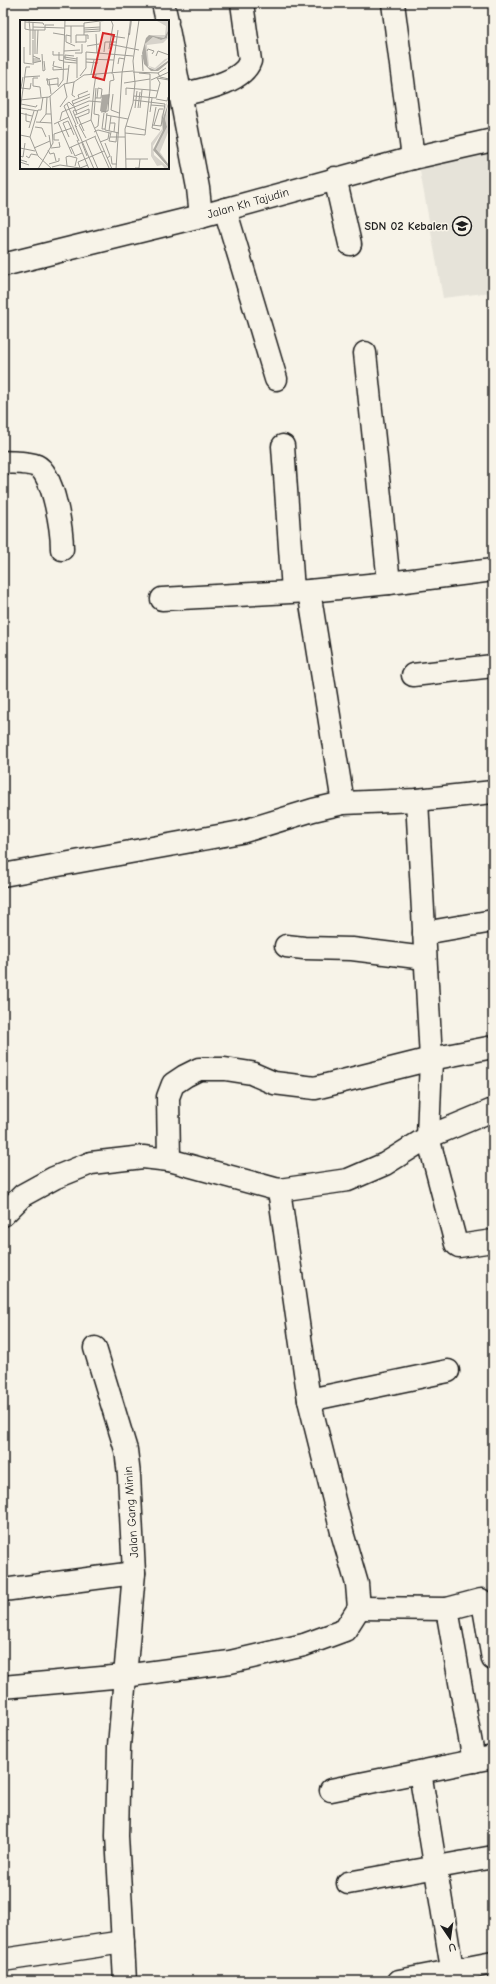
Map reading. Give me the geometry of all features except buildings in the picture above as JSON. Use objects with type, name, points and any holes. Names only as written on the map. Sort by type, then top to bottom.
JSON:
[{"type":"street","points":[[163,3],[167,20]]},
{"type":"street","points":[[180,95],[222,83],[237,76],[249,66],[250,61],[242,3]]},
{"type":"street","points":[[393,3],[413,158]]},
{"type":"street","points":[[169,34],[198,188],[201,216]]},
{"type":"street","name":"Jalan Kh Tajudin","points":[[3,265],[201,216],[334,178],[493,140]]},
{"type":"street","points":[[334,178],[350,244]]},
{"type":"street","points":[[225,209],[276,379]]},
{"type":"street","points":[[365,353],[389,583]]},
{"type":"street","points":[[283,446],[301,591],[344,803]]},
{"type":"street","points":[[3,462],[37,466],[44,473],[58,509],[62,532],[62,550]]},
{"type":"street","points":[[162,599],[301,591],[389,583],[493,570]]},
{"type":"street","points":[[413,674],[493,666]]},
{"type":"street","points":[[3,875],[241,832],[313,810],[344,803],[417,800],[493,792]]},
{"type":"street","points":[[417,800],[431,1059],[428,1137],[456,1244],[459,1246],[493,1241]]},
{"type":"street","points":[[424,933],[493,920]]},
{"type":"street","points":[[286,946],[352,949],[425,958]]},
{"type":"street","points":[[169,1160],[168,1097],[173,1084],[199,1069],[225,1069],[250,1074],[274,1083],[315,1088],[431,1059],[493,1047]]},
{"type":"street","points":[[3,1215],[23,1195],[54,1178],[91,1163],[143,1157],[169,1160],[279,1190],[348,1180],[385,1164],[428,1137],[493,1110]]},
{"type":"street","points":[[3,1687],[124,1676],[230,1662],[304,1644],[345,1630],[359,1608],[357,1584],[342,1536],[309,1400],[279,1190]]},
{"type":"street","name":"Jalan Gang Minin","points":[[3,1590],[134,1573],[129,1475],[126,1450],[95,1348]]},
{"type":"street","points":[[309,1400],[448,1371]]},
{"type":"street","points":[[125,1981],[117,1836],[119,1746],[134,1573]]},
{"type":"street","points":[[359,1608],[447,1609],[478,1600],[482,1601],[493,1659]]},
{"type":"street","points":[[331,1790],[484,1759],[447,1609]]},
{"type":"street","points":[[420,1772],[434,1867],[453,1976]]},
{"type":"street","points":[[348,1883],[493,1857]]},
{"type":"street","points":[[3,1960],[124,1942]]},
{"type":"street","points":[[399,1981],[453,1976],[493,1963]]},
{"type":"shaded area","name":"SDN 02 Kebalen","points":[[493,142],[493,292],[443,298],[418,160]]},
{"type":"place","name":"SDN 02 Kebalen","points":[[462,226]]}]
